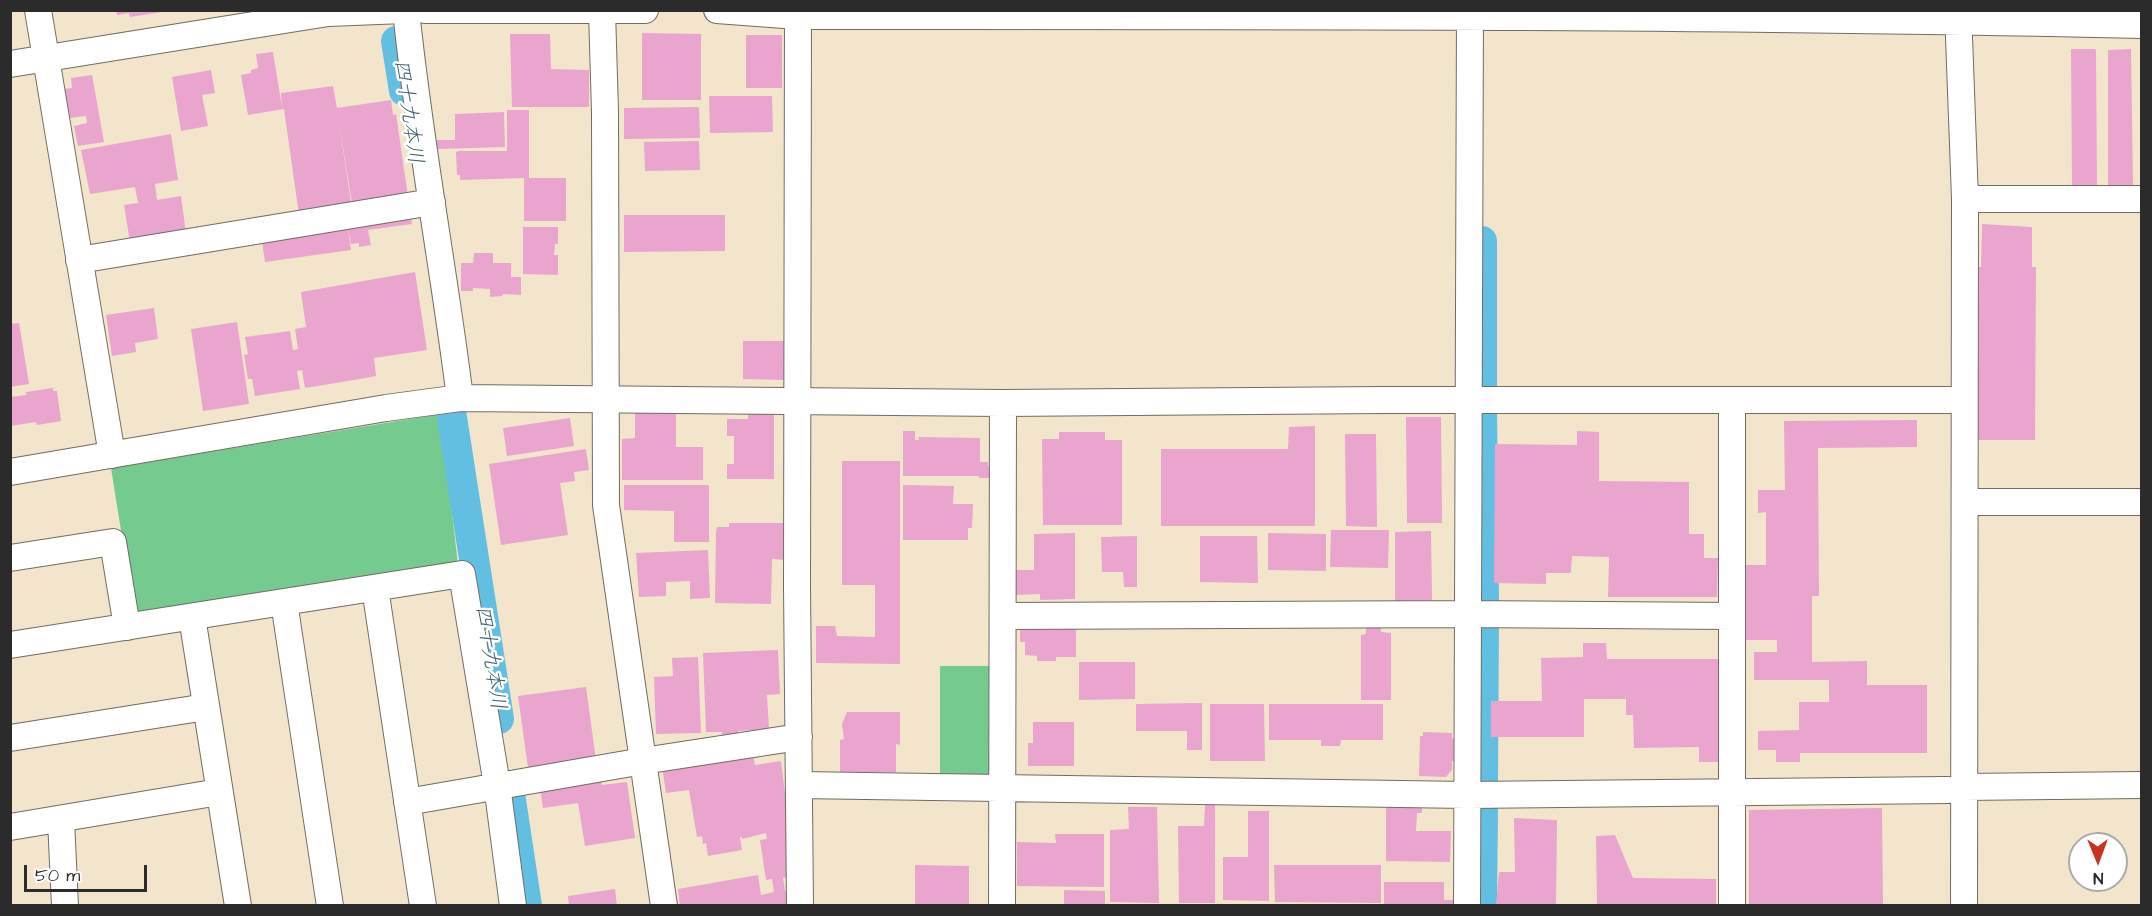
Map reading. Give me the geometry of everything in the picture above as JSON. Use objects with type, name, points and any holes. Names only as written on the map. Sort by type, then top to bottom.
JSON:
[{"type":"street","points":[[38,10],[112,455]]},
{"type":"street","points":[[10,64],[328,13],[405,10],[414,86],[450,312],[460,398]]},
{"type":"street","points":[[425,10],[645,10]]},
{"type":"street","points":[[717,10],[798,13],[1952,16],[2142,25]]},
{"type":"street","points":[[602,11],[605,112],[606,505],[664,906]]},
{"type":"street","points":[[798,13],[797,400],[800,906]]},
{"type":"street","points":[[1467,906],[1470,13]]},
{"type":"street","points":[[1948,906],[1956,789],[1965,501],[1965,199],[1952,16]]},
{"type":"street","points":[[1952,16],[1949,400],[1956,789],[1964,906]]},
{"type":"street","points":[[1965,199],[2142,199]]},
{"type":"street","points":[[79,261],[432,202]]},
{"type":"street","points":[[10,472],[386,408],[460,398],[1003,403],[1383,399],[1467,401],[1949,400]]},
{"type":"street","points":[[1732,400],[1732,906]]},
{"type":"street","points":[[1002,906],[1003,403]]},
{"type":"street","points":[[1965,501],[2142,502]]},
{"type":"street","points":[[10,558],[113,542],[127,627]]},
{"type":"street","points":[[10,645],[462,574],[513,906]]},
{"type":"street","points":[[375,588],[423,906]]},
{"type":"street","points":[[284,602],[330,906]]},
{"type":"street","points":[[1003,616],[1467,614],[1732,616]]},
{"type":"street","points":[[192,617],[238,906]]},
{"type":"street","points":[[10,738],[206,707]]},
{"type":"street","points":[[407,802],[496,785],[525,783],[643,761],[799,737]]},
{"type":"street","points":[[799,785],[1467,795],[2142,785]]},
{"type":"street","points":[[10,827],[219,792]]},
{"type":"street","points":[[61,820],[65,906]]},
{"type":"green space","points":[[440,414],[458,564],[139,616],[134,612],[111,468]]},
{"type":"green space","points":[[940,666],[990,666],[990,780],[940,779]]},
{"type":"building","points":[[116,10],[162,10],[162,12],[130,17],[129,13],[117,15]]},
{"type":"building","points":[[642,33],[701,34],[701,100],[642,100]]},
{"type":"building","points":[[510,34],[550,34],[551,69],[589,70],[589,107],[512,107]]},
{"type":"building","points":[[746,35],[782,35],[782,88],[746,88]]},
{"type":"building","points":[[2071,49],[2095,49],[2096,51],[2097,186],[2095,189],[2072,189]]},
{"type":"building","points":[[2131,49],[2133,187],[2108,189],[2108,50]]},
{"type":"building","points":[[273,52],[282,107],[281,93],[333,86],[337,108],[391,100],[393,115],[396,114],[412,224],[368,230],[371,245],[359,247],[359,243],[351,244],[348,227],[351,250],[265,262],[259,221],[299,215],[284,109],[248,115],[241,75],[251,73],[251,70],[258,68],[256,54]],"holes":[[[338,116],[355,222],[354,222]]]},
{"type":"building","points":[[211,70],[215,93],[202,95],[208,126],[181,131],[172,77]]},
{"type":"building","points":[[92,75],[104,142],[78,146],[74,126],[87,123],[86,116],[69,118],[64,89],[72,88],[71,78]]},
{"type":"building","points":[[709,96],[772,96],[773,132],[710,133]]},
{"type":"building","points":[[699,107],[700,138],[624,139],[624,108]]},
{"type":"building","points":[[507,110],[529,110],[529,178],[566,178],[566,221],[524,221],[524,178],[460,180],[460,175],[457,175],[456,152],[507,151]]},
{"type":"building","points":[[504,112],[505,147],[437,149],[437,140],[455,140],[455,114]]},
{"type":"building","points":[[171,134],[178,180],[155,184],[157,200],[181,196],[186,233],[130,242],[124,205],[138,203],[135,187],[90,194],[81,150]]},
{"type":"building","points":[[699,141],[700,170],[645,171],[644,142]]},
{"type":"building","points":[[624,215],[725,215],[725,251],[624,252]]},
{"type":"building","points":[[1982,224],[2032,227],[2032,267],[2036,267],[2035,440],[1977,440],[1978,267],[1981,267]]},
{"type":"building","points":[[523,227],[558,227],[558,244],[555,244],[554,255],[558,255],[558,275],[523,274]]},
{"type":"building","points":[[474,253],[493,253],[493,263],[511,263],[511,277],[521,277],[521,295],[503,294],[490,297],[490,289],[473,288],[473,291],[461,291],[461,263],[473,263]]},
{"type":"building","points":[[415,272],[427,350],[374,358],[376,376],[305,388],[302,370],[297,371],[300,389],[255,396],[252,379],[248,379],[244,355],[248,354],[245,337],[290,331],[293,350],[298,349],[295,329],[306,327],[301,292]]},
{"type":"building","points":[[154,308],[158,339],[135,343],[136,352],[112,356],[106,315]]},
{"type":"building","points":[[237,322],[249,404],[203,411],[191,329]]},
{"type":"building","points":[[19,323],[29,384],[10,387],[10,324]]},
{"type":"building","points":[[743,341],[785,341],[785,380],[743,379]]},
{"type":"building","points":[[53,388],[53,391],[57,391],[61,421],[10,426],[10,397]]},
{"type":"building","points":[[635,410],[676,410],[676,447],[703,447],[703,480],[622,480],[622,439],[635,438]]},
{"type":"building","points":[[748,413],[774,413],[774,479],[727,479],[727,464],[734,464],[734,436],[727,436],[727,419],[748,419]]},
{"type":"building","points":[[1406,417],[1441,417],[1442,523],[1407,523]]},
{"type":"building","points":[[570,418],[574,446],[507,456],[503,428]]},
{"type":"building","points":[[1917,420],[1917,447],[1818,448],[1819,596],[1812,596],[1812,662],[1867,661],[1867,685],[1927,685],[1927,753],[1800,753],[1800,762],[1776,762],[1776,750],[1758,750],[1758,731],[1799,730],[1799,702],[1829,702],[1829,680],[1754,680],[1754,652],[1777,652],[1777,640],[1745,640],[1744,565],[1766,565],[1766,512],[1758,513],[1758,490],[1785,490],[1784,421]]},
{"type":"building","points":[[1315,426],[1315,526],[1161,526],[1161,449],[1288,449],[1289,427]]},
{"type":"building","points":[[903,431],[915,431],[915,440],[919,440],[918,437],[980,438],[980,462],[988,462],[988,466],[991,466],[991,478],[903,476]]},
{"type":"building","points":[[1577,431],[1599,432],[1599,481],[1689,482],[1689,534],[1704,534],[1704,558],[1718,558],[1717,597],[1608,597],[1609,557],[1572,556],[1571,573],[1546,573],[1546,584],[1494,583],[1495,444],[1577,445]]},
{"type":"building","points":[[1059,432],[1105,432],[1105,440],[1122,440],[1122,525],[1043,525],[1042,439],[1059,439]]},
{"type":"building","points":[[1345,434],[1376,434],[1377,527],[1346,526]]},
{"type":"building","points":[[586,449],[589,470],[574,472],[575,481],[560,483],[568,535],[501,545],[489,464]]},
{"type":"building","points":[[842,461],[900,461],[900,664],[816,663],[816,626],[835,626],[837,636],[875,637],[875,585],[842,585]]},
{"type":"building","points":[[624,485],[709,485],[709,542],[674,542],[674,511],[624,510]]},
{"type":"building","points":[[903,485],[954,486],[953,504],[973,504],[972,528],[968,528],[968,540],[903,540]]},
{"type":"building","points":[[729,523],[786,523],[786,560],[772,559],[771,604],[715,603],[716,532],[717,527],[729,527]]},
{"type":"building","points":[[1331,530],[1389,530],[1388,568],[1330,567]]},
{"type":"building","points":[[1431,531],[1432,600],[1395,601],[1395,532]]},
{"type":"building","points":[[1075,533],[1075,599],[1040,600],[1040,594],[1015,595],[1015,570],[1034,570],[1034,534]]},
{"type":"building","points":[[1268,533],[1326,534],[1326,571],[1268,570]]},
{"type":"building","points":[[1137,536],[1137,587],[1124,587],[1123,572],[1102,572],[1101,537]]},
{"type":"building","points":[[1200,536],[1257,536],[1258,583],[1200,582]]},
{"type":"building","points":[[708,550],[710,598],[690,599],[690,581],[666,582],[666,596],[639,597],[636,553]]},
{"type":"building","points":[[1020,627],[1076,627],[1076,657],[1056,657],[1056,661],[1037,661],[1037,656],[1025,655],[1025,642],[1020,642]]},
{"type":"building","points":[[1366,627],[1381,627],[1381,632],[1391,633],[1391,700],[1361,700],[1361,635],[1366,634]]},
{"type":"building","points":[[1583,643],[1606,643],[1607,659],[1721,659],[1721,762],[1699,762],[1699,747],[1634,748],[1633,715],[1626,715],[1626,699],[1584,699],[1584,737],[1491,737],[1491,701],[1542,701],[1541,658],[1583,657]]},
{"type":"building","points":[[778,650],[780,694],[767,695],[769,729],[738,731],[738,734],[722,735],[722,732],[706,732],[703,653]]},
{"type":"building","points":[[698,657],[701,733],[656,734],[654,677],[673,676],[672,658]]},
{"type":"building","points":[[1079,662],[1135,662],[1135,699],[1079,700]]},
{"type":"building","points":[[586,687],[599,782],[602,785],[627,782],[635,838],[585,846],[578,803],[543,808],[537,766],[528,768],[518,696]]},
{"type":"building","points":[[1202,703],[1202,750],[1187,750],[1187,731],[1136,731],[1136,704]]},
{"type":"building","points":[[1210,704],[1264,704],[1265,761],[1210,761]]},
{"type":"building","points":[[1269,704],[1383,704],[1383,740],[1341,740],[1340,746],[1321,746],[1321,740],[1269,740]]},
{"type":"building","points":[[847,712],[900,712],[900,745],[896,744],[896,772],[847,772],[847,778],[840,778],[840,740],[844,739],[842,724]]},
{"type":"building","points":[[1033,722],[1074,722],[1074,766],[1028,766],[1028,743],[1033,743]]},
{"type":"building","points":[[1423,732],[1452,733],[1452,738],[1456,739],[1452,770],[1446,777],[1419,776],[1420,736],[1423,736]]},
{"type":"building","points":[[753,754],[755,765],[781,761],[793,876],[783,878],[785,891],[789,891],[792,906],[680,906],[678,889],[758,875],[761,895],[774,892],[772,879],[766,880],[760,840],[767,839],[766,833],[742,839],[740,837],[742,850],[708,856],[706,843],[703,844],[702,836],[697,837],[689,790],[666,793],[663,773],[665,768]]},
{"type":"building","points":[[1386,804],[1422,804],[1422,813],[1417,813],[1416,831],[1451,831],[1450,862],[1386,861]]},
{"type":"building","points":[[1205,805],[1215,805],[1215,903],[1179,903],[1178,826],[1204,826]]},
{"type":"building","points":[[1128,807],[1157,807],[1159,903],[1110,902],[1110,830],[1129,829]]},
{"type":"building","points":[[1882,808],[1883,906],[1749,906],[1749,810]]},
{"type":"building","points":[[1248,811],[1269,811],[1269,901],[1223,900],[1223,857],[1248,857]]},
{"type":"building","points":[[1514,818],[1557,820],[1556,905],[1496,905],[1499,872],[1515,872]]},
{"type":"building","points":[[1055,834],[1104,834],[1104,887],[1017,886],[1017,842],[1056,843]]},
{"type":"building","points":[[1615,835],[1633,878],[1716,879],[1716,906],[1597,906],[1596,836]]},
{"type":"building","points":[[915,865],[969,866],[969,906],[915,906]]},
{"type":"building","points":[[1274,865],[1381,865],[1381,903],[1275,902]]},
{"type":"building","points":[[1384,882],[1444,882],[1444,900],[1454,900],[1454,906],[1384,906]]},
{"type":"building","points":[[615,889],[617,906],[569,906],[568,896]]},
{"type":"building","points":[[1064,890],[1105,891],[1105,906],[1064,906]]},
{"type":"waterway","name":"四十九本川","points":[[396,41],[404,91]]},
{"type":"waterway","points":[[1482,241],[1482,386]]},
{"type":"waterway","points":[[1482,407],[1484,600]]},
{"type":"waterway","name":"四十九本川","points":[[451,411],[499,719]]},
{"type":"waterway","points":[[1483,780],[1484,621]]},
{"type":"waterway","name":"四十九本川","points":[[511,800],[527,906]]},
{"type":"waterway","points":[[1482,906],[1483,809]]}]
